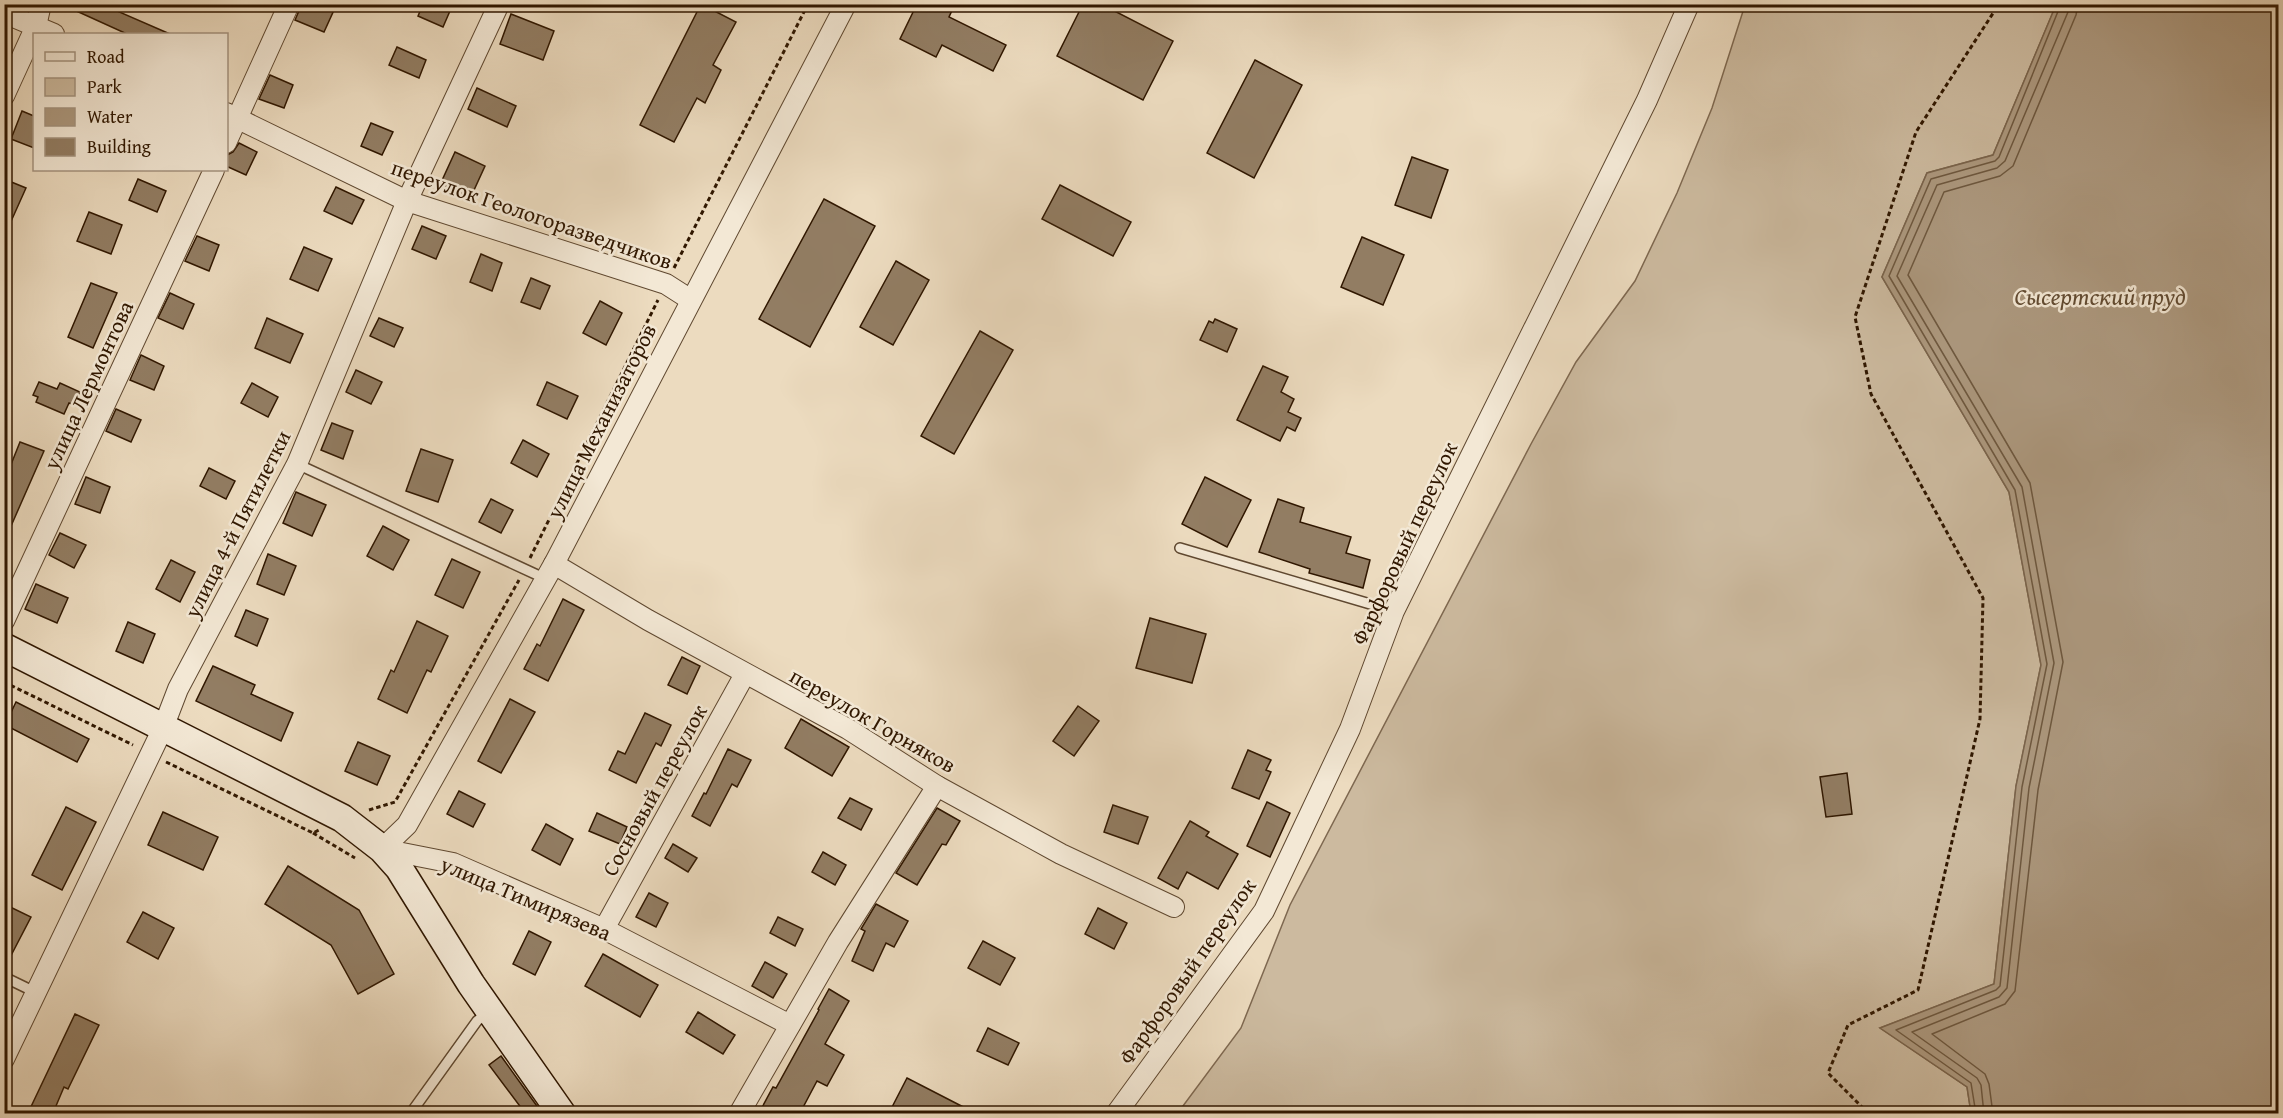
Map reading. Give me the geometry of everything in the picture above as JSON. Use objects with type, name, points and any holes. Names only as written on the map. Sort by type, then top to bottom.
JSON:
[{"type":"main road","name":"улица Тимирязева","points":[[4,647],[342,818],[382,849]]},
{"type":"main road","points":[[382,849],[399,868],[490,1011],[562,1113]]},
{"type":"street","points":[[41,4],[45,30]]},
{"type":"street","points":[[228,134],[232,116],[289,4]]},
{"type":"street","name":"улица 4-й Пятилетки","points":[[4,1059],[150,754],[178,688],[297,464],[407,201],[499,4]]},
{"type":"street","name":"улица Механизаторов","points":[[382,849],[407,825],[550,571],[846,4]]},
{"type":"street","name":"Фарфоровый переулок","points":[[1116,1113],[1264,911],[1350,729],[1394,610],[1647,100],[1689,4]]},
{"type":"street","points":[[4,14],[45,30]]},
{"type":"street","points":[[4,96],[33,49]]},
{"type":"street","name":"переулок Геологоразведчиков","points":[[232,116],[407,201],[666,284],[691,300]]},
{"type":"street","name":"улица Лермонтова","points":[[4,621],[214,171]]},
{"type":"street","name":"переулок Горняков","points":[[550,571],[648,620],[848,729],[937,786],[1061,854],[1174,907]]},
{"type":"street","name":"Сосновый переулок","points":[[604,929],[745,674]]},
{"type":"street","points":[[739,1113],[838,942],[937,786]]},
{"type":"street","name":"улица Тимирязева","points":[[382,849],[453,863],[604,929],[790,1025]]},
{"type":"lane","points":[[297,464],[525,569],[550,571]]},
{"type":"lane","points":[[1180,548],[1394,610]]},
{"type":"lane","points":[[4,977],[37,993]]},
{"type":"lane","points":[[415,1113],[412,1110],[477,1021],[490,1011]]},
{"type":"path","points":[[4,682],[313,834],[342,818],[395,802],[525,569],[808,4]]},
{"type":"path","points":[[1869,1113],[1828,1073],[1848,1025],[1918,990],[1980,719],[1983,598],[1871,394],[1855,318],[1916,132],[1999,4]]},
{"type":"green space","points":[[1745,5],[2056,5],[1993,155],[1927,173],[1882,277],[2009,492],[2041,665],[2016,786],[1994,984],[1880,1028],[1967,1087],[1971,1113],[1177,1114],[1241,1028],[1290,905],[1531,444],[1576,362],[1635,281],[1677,193],[1712,108]]},
{"type":"water","name":"Сысертский пруд","points":[[2056,5],[2278,5],[2278,1113],[1971,1113],[1967,1087],[1880,1028],[1994,984],[2016,786],[2041,665],[2009,492],[1882,277],[1927,173],[1993,155]]},
{"type":"building","points":[[61,4],[112,4],[110,8],[168,33],[125,33]]},
{"type":"building","points":[[302,4],[322,4],[334,10],[324,32],[295,20]]},
{"type":"building","points":[[423,4],[453,4],[443,27],[418,16]]},
{"type":"building","points":[[701,4],[736,22],[713,65],[721,70],[705,103],[697,98],[674,142],[640,125]]},
{"type":"building","points":[[917,4],[955,4],[949,17],[1006,45],[993,71],[942,45],[936,57],[900,39]]},
{"type":"building","points":[[1083,4],[1101,4],[1173,41],[1143,100],[1057,56]]},
{"type":"building","points":[[511,14],[554,31],[543,60],[500,44]]},
{"type":"building","points":[[397,47],[426,60],[419,78],[389,65]]},
{"type":"building","points":[[1255,60],[1302,85],[1254,178],[1207,153]]},
{"type":"building","points":[[270,75],[293,85],[284,108],[259,99]]},
{"type":"building","points":[[477,88],[516,106],[507,127],[468,109]]},
{"type":"building","points":[[22,111],[33,116],[33,148],[11,139]]},
{"type":"building","points":[[371,123],[393,132],[382,155],[361,146]]},
{"type":"building","points":[[239,143],[257,152],[246,175],[228,167],[228,154],[233,152]]},
{"type":"building","points":[[455,152],[485,166],[469,201],[439,187]]},
{"type":"building","points":[[1412,157],[1448,170],[1431,218],[1395,205]]},
{"type":"building","points":[[4,179],[26,188],[4,237]]},
{"type":"building","points":[[138,179],[166,191],[157,212],[129,200]]},
{"type":"building","points":[[1060,185],[1131,222],[1113,256],[1042,219]]},
{"type":"building","points":[[336,187],[364,200],[352,224],[324,211]]},
{"type":"building","points":[[824,199],[875,226],[810,347],[759,319]]},
{"type":"building","points":[[89,212],[122,225],[111,254],[77,241]]},
{"type":"building","points":[[422,226],[446,236],[436,259],[412,249]]},
{"type":"building","points":[[197,236],[219,245],[209,271],[185,261]]},
{"type":"building","points":[[1362,237],[1404,255],[1383,305],[1341,287]]},
{"type":"building","points":[[304,247],[332,259],[318,291],[290,279]]},
{"type":"building","points":[[481,254],[502,263],[492,291],[470,282]]},
{"type":"building","points":[[896,261],[929,280],[893,345],[860,327]]},
{"type":"building","points":[[531,278],[550,286],[540,309],[521,302]]},
{"type":"building","points":[[91,283],[117,293],[93,348],[68,337]]},
{"type":"building","points":[[170,293],[194,304],[183,329],[158,318]]},
{"type":"building","points":[[600,301],[622,313],[606,345],[583,333]]},
{"type":"building","points":[[267,318],[303,334],[290,363],[255,348]]},
{"type":"building","points":[[379,318],[403,328],[394,347],[370,336]]},
{"type":"building","points":[[1215,319],[1237,329],[1227,352],[1200,340],[1209,321],[1213,323]]},
{"type":"building","points":[[980,331],[1013,350],[954,454],[921,436]]},
{"type":"building","points":[[141,355],[164,366],[154,390],[130,380]]},
{"type":"building","points":[[1263,366],[1288,377],[1281,392],[1294,399],[1288,412],[1301,418],[1295,431],[1287,427],[1280,441],[1237,420]]},
{"type":"building","points":[[356,370],[382,382],[371,404],[346,392]]},
{"type":"building","points":[[39,382],[57,389],[60,383],[80,392],[74,405],[69,403],[64,414],[36,402],[38,397],[33,395]]},
{"type":"building","points":[[547,382],[578,396],[567,419],[537,405]]},
{"type":"building","points":[[252,383],[278,397],[268,417],[241,403]]},
{"type":"building","points":[[116,409],[141,420],[131,442],[106,431]]},
{"type":"building","points":[[332,423],[353,431],[343,459],[321,450]]},
{"type":"building","points":[[523,440],[549,454],[537,477],[511,463]]},
{"type":"building","points":[[20,442],[44,451],[4,542],[4,482]]},
{"type":"building","points":[[421,449],[453,460],[438,502],[406,491]]},
{"type":"building","points":[[209,468],[235,481],[226,499],[200,486]]},
{"type":"building","points":[[86,477],[110,487],[100,513],[75,504]]},
{"type":"building","points":[[1205,477],[1251,500],[1227,547],[1182,524]]},
{"type":"building","points":[[296,492],[326,505],[312,536],[283,523]]},
{"type":"building","points":[[491,499],[513,510],[501,533],[479,522]]},
{"type":"building","points":[[1278,499],[1304,508],[1300,522],[1351,537],[1346,553],[1370,560],[1363,588],[1309,573],[1310,569],[1259,552]]},
{"type":"building","points":[[383,526],[409,540],[393,570],[367,556]]},
{"type":"building","points":[[60,533],[86,545],[74,568],[49,555]]},
{"type":"building","points":[[268,554],[296,566],[284,595],[257,584]]},
{"type":"building","points":[[452,559],[480,572],[463,608],[435,595]]},
{"type":"building","points":[[171,560],[195,572],[180,602],[156,589]]},
{"type":"building","points":[[36,584],[68,598],[57,623],[25,609]]},
{"type":"building","points":[[563,599],[584,610],[548,681],[524,669],[537,644],[540,646]]},
{"type":"building","points":[[246,610],[268,619],[257,646],[235,636]]},
{"type":"building","points":[[1150,618],[1206,634],[1192,683],[1136,668]]},
{"type":"building","points":[[417,621],[448,636],[431,672],[427,670],[407,713],[378,699],[391,670],[394,672]]},
{"type":"building","points":[[128,622],[155,634],[143,663],[116,651]]},
{"type":"building","points":[[682,657],[700,666],[687,694],[668,685]]},
{"type":"building","points":[[213,666],[255,685],[251,694],[293,713],[281,741],[196,701]]},
{"type":"building","points":[[510,699],[535,712],[501,773],[478,761]]},
{"type":"building","points":[[16,702],[89,739],[77,762],[5,725]]},
{"type":"building","points":[[1078,706],[1099,721],[1074,756],[1053,741]]},
{"type":"building","points":[[645,713],[671,725],[661,746],[656,743],[636,783],[609,770],[618,751],[625,754]]},
{"type":"building","points":[[801,719],[849,747],[832,776],[785,748]]},
{"type":"building","points":[[358,742],[390,756],[377,785],[345,771]]},
{"type":"building","points":[[728,749],[751,760],[737,787],[732,784],[710,826],[692,816],[704,793],[706,794]]},
{"type":"building","points":[[1248,750],[1271,760],[1266,770],[1271,772],[1259,799],[1232,788]]},
{"type":"building","points":[[1847,773],[1852,814],[1826,817],[1820,777]]},
{"type":"building","points":[[459,791],[485,804],[473,827],[447,814]]},
{"type":"building","points":[[850,798],[872,809],[861,830],[838,818]]},
{"type":"building","points":[[1267,802],[1290,813],[1270,857],[1247,846]]},
{"type":"building","points":[[1113,805],[1148,817],[1138,844],[1104,832]]},
{"type":"building","points":[[66,807],[96,822],[62,890],[32,875]]},
{"type":"building","points":[[937,808],[960,821],[946,845],[942,844],[917,885],[896,873]]},
{"type":"building","points":[[163,812],[218,837],[203,870],[148,845]]},
{"type":"building","points":[[597,813],[627,827],[620,844],[589,831]]},
{"type":"building","points":[[1190,821],[1209,832],[1206,836],[1238,854],[1218,889],[1187,872],[1178,889],[1158,878]]},
{"type":"building","points":[[546,824],[573,839],[560,865],[532,850]]},
{"type":"building","points":[[673,844],[697,858],[688,872],[665,858]]},
{"type":"building","points":[[823,852],[846,865],[835,885],[812,872]]},
{"type":"building","points":[[288,866],[359,910],[394,974],[358,994],[331,945],[265,904]]},
{"type":"building","points":[[649,893],[668,903],[656,927],[636,917]]},
{"type":"building","points":[[4,904],[31,917],[4,969]]},
{"type":"building","points":[[876,904],[908,921],[894,947],[886,943],[873,971],[852,961],[865,931],[861,929]]},
{"type":"building","points":[[1098,908],[1127,923],[1114,949],[1085,934]]},
{"type":"building","points":[[143,912],[174,928],[158,959],[127,942]]},
{"type":"building","points":[[778,917],[803,929],[795,946],[770,933]]},
{"type":"building","points":[[529,931],[551,942],[535,975],[513,964]]},
{"type":"building","points":[[983,941],[1015,958],[1000,985],[968,968]]},
{"type":"building","points":[[603,954],[658,985],[640,1017],[585,986]]},
{"type":"building","points":[[765,962],[787,974],[773,998],[752,986]]},
{"type":"building","points":[[829,989],[849,1001],[825,1044],[844,1055],[827,1086],[817,1081],[800,1113],[759,1113],[773,1087],[776,1088]]},
{"type":"building","points":[[698,1012],[735,1035],[723,1054],[686,1032]]},
{"type":"building","points":[[75,1014],[99,1025],[68,1089],[64,1087],[53,1113],[28,1113]]},
{"type":"building","points":[[988,1028],[1019,1043],[1008,1065],[977,1051]]},
{"type":"building","points":[[501,1056],[542,1113],[525,1113],[489,1065]]},
{"type":"building","points":[[907,1078],[975,1113],[889,1113]]}]
